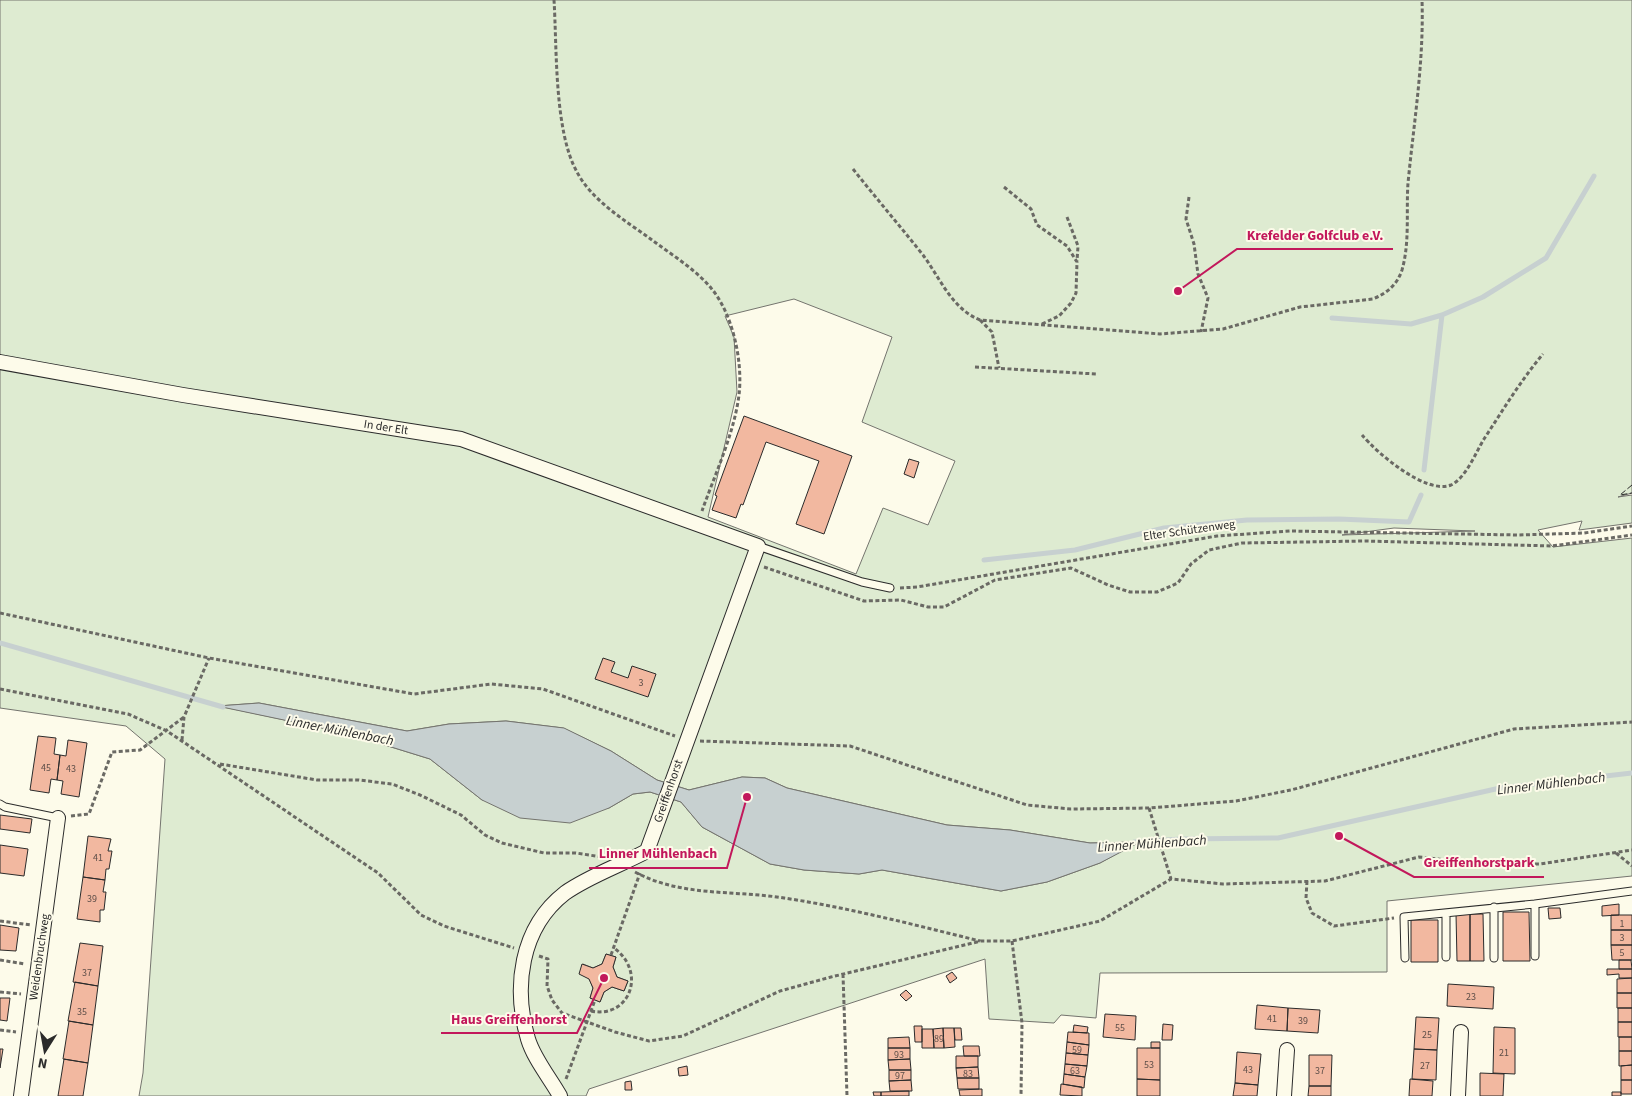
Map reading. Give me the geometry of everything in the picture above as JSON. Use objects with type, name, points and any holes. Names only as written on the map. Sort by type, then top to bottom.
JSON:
[{"type":"street","name":"In der Elt","points":[[0,362],[183,395],[461,439],[758,546]]},
{"type":"street","name":"Greiffenhorst","points":[[560,1096],[528,1040],[520,989],[525,951],[540,920],[565,894],[647,852],[686,740],[758,546]]},
{"type":"street","name":"Weidenbruchweg","points":[[21,1096],[58,818]]},
{"type":"street","points":[[1458,1096],[1461,1032]]},
{"type":"street","points":[[1284,1096],[1287,1050]]},
{"type":"lane","points":[[758,546],[862,582],[890,588]]},
{"type":"lane","points":[[0,804],[5,807],[58,818]]},
{"type":"lane","points":[[1405,958],[1404,917],[1535,904],[1632,891]]},
{"type":"lane","points":[[1535,904],[1535,956]]},
{"type":"lane","points":[[1494,908],[1494,958]]},
{"type":"lane","points":[[1446,913],[1446,957]]},
{"type":"path","points":[[554,0],[562,124],[567,150],[577,173],[593,194],[683,263],[711,288],[724,308],[736,337],[740,393],[736,413],[698,523]]},
{"type":"path","points":[[853,169],[906,237],[922,254],[953,299],[970,316],[980,320],[1160,334],[1201,332],[1223,329],[1300,307],[1373,299],[1382,295],[1396,282],[1404,256],[1410,164],[1421,79],[1422,0]]},
{"type":"path","points":[[1004,187],[1031,209],[1037,225],[1067,246],[1077,262]]},
{"type":"path","points":[[1189,197],[1186,219],[1194,244],[1198,274],[1208,298],[1201,332]]},
{"type":"path","points":[[1040,324],[1059,316],[1071,303],[1076,288],[1078,246],[1067,217]]},
{"type":"path","points":[[980,320],[992,332],[999,368]]},
{"type":"path","points":[[1362,435],[1376,452],[1406,473],[1438,486],[1450,485],[1459,480],[1486,436],[1543,354]]},
{"type":"path","points":[[975,367],[1096,374]]},
{"type":"path","name":"Elter Schützenweg","points":[[890,588],[917,587],[1217,536],[1290,531],[1518,535],[1584,533],[1632,526]]},
{"type":"path","points":[[752,563],[864,601],[900,600],[928,607],[944,607],[996,580],[1071,568],[1108,585],[1130,592],[1157,592],[1178,583],[1191,564],[1209,550],[1242,543],[1365,541],[1552,546],[1632,535]]},
{"type":"path","points":[[0,613],[209,658],[414,694],[491,684],[543,689],[686,740],[850,746],[1027,804],[1071,809],[1149,808],[1236,802],[1291,790],[1514,730],[1632,722]]},
{"type":"path","points":[[182,740],[184,717],[209,658]]},
{"type":"path","points":[[0,689],[128,714],[166,731],[217,763],[378,872],[421,915],[444,926],[548,959],[547,986],[552,1000],[562,1013],[649,1041],[684,1036],[780,992],[843,974],[981,941],[1012,941],[1100,921],[1170,879],[1223,884],[1325,881],[1419,858],[1473,863],[1540,864],[1632,850]]},
{"type":"path","points":[[58,818],[88,814],[112,752],[140,750],[184,717]]},
{"type":"path","points":[[217,763],[317,780],[359,780],[392,784],[461,815],[485,835],[502,843],[544,853],[596,855],[622,864]]},
{"type":"path","points":[[1149,808],[1170,879]]},
{"type":"path","points":[[1616,853],[1632,866]]},
{"type":"path","points":[[611,955],[640,874],[679,889],[783,898],[886,918],[981,941]]},
{"type":"path","points":[[1307,881],[1306,898],[1312,913],[1334,926],[1404,917]]},
{"type":"path","points":[[0,921],[44,927]]},
{"type":"path","points":[[1012,941],[1022,1023],[1022,1096]]},
{"type":"path","points":[[591,1012],[608,1012],[621,1005],[628,995],[632,982],[631,967],[625,956],[614,948]]},
{"type":"path","points":[[0,960],[38,965]]},
{"type":"path","points":[[843,974],[847,1096]]},
{"type":"path","points":[[0,992],[34,996]]},
{"type":"path","points":[[560,1096],[595,1000]]},
{"type":"green space","points":[[0,0],[1632,0],[1632,493],[1618,497],[1632,495],[1632,523],[1579,530],[1582,521],[1538,530],[1553,547],[1632,538],[1632,876],[1387,901],[1387,972],[1100,973],[1096,1018],[1061,1015],[1054,1023],[989,1019],[985,959],[589,1089],[586,1096],[139,1096],[143,1073],[165,759],[126,726],[0,708]],"holes":[[[794,299],[892,337],[862,422],[955,461],[928,525],[883,508],[856,574],[708,517],[737,392],[734,337],[725,316]],[[1394,528],[1475,531],[1342,535]],[[259,703],[407,731],[449,724],[506,721],[563,728],[611,751],[657,780],[689,790],[742,777],[765,778],[787,788],[947,825],[1010,830],[1090,843],[1138,842],[1100,863],[1047,882],[1001,891],[882,870],[859,874],[804,870],[770,864],[702,827],[681,802],[650,792],[633,794],[609,808],[482,800],[430,759],[346,733],[219,706]],[[606,954],[616,957],[613,967],[617,977],[628,981],[624,991],[612,987],[604,992],[600,1002],[590,998],[593,988],[583,964],[593,968],[602,964]]]},
{"type":"water","name":"Linner Mühlenbach","points":[[259,703],[407,731],[449,724],[506,721],[564,728],[611,751],[657,780],[689,790],[742,777],[765,778],[787,788],[947,825],[1010,830],[1090,843],[1140,842],[1100,863],[1047,882],[1001,891],[882,870],[859,874],[804,870],[770,864],[702,827],[681,802],[650,792],[633,794],[609,808],[570,823],[520,818],[482,800],[430,759],[346,733],[217,706]]},
{"type":"building","points":[[744,416],[852,456],[824,534],[796,524],[819,461],[766,442],[743,505],[741,504],[736,518],[712,510],[717,496],[715,495]]},
{"type":"building","points":[[909,459],[919,462],[914,478],[904,474]]},
{"type":"building","points":[[603,658],[615,662],[611,672],[628,678],[632,666],[656,674],[648,697],[595,679]]},
{"type":"building","points":[[38,736],[56,738],[54,754],[60,755],[57,780],[51,779],[49,793],[30,790]]},
{"type":"building","points":[[68,740],[87,743],[79,797],[61,794],[63,781],[57,780],[60,755],[66,756]]},
{"type":"building","points":[[0,815],[32,819],[30,833],[0,829]]},
{"type":"building","points":[[88,836],[111,839],[108,851],[112,851],[109,869],[106,869],[105,880],[83,877]]},
{"type":"building","points":[[0,845],[28,849],[24,876],[0,873]]},
{"type":"building","points":[[83,877],[105,880],[103,892],[106,892],[104,910],[100,910],[100,922],[77,919]]},
{"type":"building","points":[[1619,904],[1619,915],[1602,916],[1602,906]]},
{"type":"building","points":[[1548,908],[1560,908],[1561,918],[1549,919]]},
{"type":"building","points":[[1503,912],[1529,912],[1530,961],[1503,961]]},
{"type":"building","points":[[1456,914],[1470,914],[1470,961],[1457,961]]},
{"type":"building","points":[[1470,914],[1483,914],[1484,961],[1470,961]]},
{"type":"building","points":[[1611,915],[1632,915],[1632,930],[1611,930]]},
{"type":"building","points":[[1411,920],[1438,920],[1438,962],[1411,962]]},
{"type":"building","points":[[0,925],[19,928],[16,951],[0,950]]},
{"type":"building","points":[[1611,930],[1632,930],[1632,945],[1611,945]]},
{"type":"building","points":[[80,943],[103,946],[98,986],[73,982]]},
{"type":"building","points":[[1611,945],[1632,945],[1632,960],[1612,960]]},
{"type":"building","points":[[606,954],[616,957],[613,967],[617,977],[628,981],[624,991],[612,987],[604,992],[600,1002],[590,998],[593,988],[589,979],[579,974],[582,964],[593,968],[602,964]]},
{"type":"building","points":[[1619,960],[1631,960],[1632,969],[1619,969]]},
{"type":"building","points":[[1607,969],[1632,969],[1632,978],[1619,978],[1619,974],[1607,975]]},
{"type":"building","points":[[952,972],[957,978],[950,983],[946,976]]},
{"type":"building","points":[[1632,978],[1632,993],[1617,993],[1617,979]]},
{"type":"building","points":[[75,982],[98,986],[93,1025],[68,1021]]},
{"type":"building","points":[[1448,984],[1494,987],[1493,1009],[1447,1006]]},
{"type":"building","points":[[906,990],[912,996],[906,1001],[900,995]]},
{"type":"building","points":[[1617,993],[1632,993],[1632,1008],[1617,1008]]},
{"type":"building","points":[[0,998],[10,998],[7,1021],[0,1020]]},
{"type":"building","points":[[1257,1005],[1288,1008],[1287,1031],[1255,1029]]},
{"type":"building","points":[[1288,1008],[1320,1010],[1318,1033],[1287,1031]]},
{"type":"building","points":[[1618,1008],[1632,1008],[1632,1022],[1618,1022]]},
{"type":"building","points":[[1105,1014],[1136,1016],[1135,1040],[1103,1037]]},
{"type":"building","points":[[1416,1017],[1439,1018],[1437,1050],[1414,1049]]},
{"type":"building","points":[[69,1021],[93,1025],[88,1063],[63,1059]]},
{"type":"building","points":[[1618,1022],[1632,1022],[1632,1037],[1618,1037]]},
{"type":"building","points":[[1163,1024],[1173,1025],[1172,1040],[1162,1040]]},
{"type":"building","points":[[1074,1025],[1088,1027],[1087,1033],[1073,1032]]},
{"type":"building","points":[[914,1026],[922,1026],[922,1042],[915,1042]]},
{"type":"building","points":[[1494,1027],[1515,1028],[1515,1074],[1493,1073]]},
{"type":"building","points":[[943,1028],[954,1028],[955,1047],[944,1048]]},
{"type":"building","points":[[943,1028],[944,1048],[934,1048],[933,1029]]},
{"type":"building","points":[[954,1028],[961,1028],[962,1040],[955,1040]]},
{"type":"building","points":[[922,1029],[933,1029],[934,1048],[922,1048]]},
{"type":"building","points":[[1068,1032],[1089,1033],[1089,1045],[1067,1042]]},
{"type":"building","points":[[909,1037],[910,1048],[888,1048],[888,1038]]},
{"type":"building","points":[[1619,1037],[1632,1037],[1632,1051],[1619,1051]]},
{"type":"building","points":[[1067,1042],[1089,1045],[1088,1055],[1066,1053]]},
{"type":"building","points":[[1151,1042],[1160,1042],[1160,1048],[1151,1048]]},
{"type":"building","points":[[963,1046],[979,1046],[980,1056],[964,1056]]},
{"type":"building","points":[[888,1048],[910,1048],[910,1059],[888,1060]]},
{"type":"building","points":[[1137,1048],[1160,1048],[1160,1080],[1137,1079]]},
{"type":"building","points":[[0,1049],[3,1049],[0,1068]]},
{"type":"building","points":[[1414,1049],[1437,1050],[1436,1080],[1412,1079]]},
{"type":"building","points":[[1619,1051],[1632,1051],[1632,1065],[1619,1066]]},
{"type":"building","points":[[1237,1052],[1261,1054],[1258,1085],[1235,1083]]},
{"type":"building","points":[[1066,1053],[1088,1055],[1087,1066],[1065,1064]]},
{"type":"building","points":[[1309,1055],[1332,1055],[1331,1086],[1309,1086]]},
{"type":"building","points":[[956,1056],[978,1056],[978,1067],[956,1068]]},
{"type":"building","points":[[64,1059],[88,1063],[83,1096],[58,1096]]},
{"type":"building","points":[[910,1059],[911,1070],[889,1070],[888,1060]]},
{"type":"building","points":[[1065,1064],[1087,1066],[1085,1077],[1064,1074]]},
{"type":"building","points":[[1632,1065],[1632,1080],[1621,1080],[1621,1066]]},
{"type":"building","points":[[687,1066],[688,1075],[679,1076],[678,1068]]},
{"type":"building","points":[[978,1067],[979,1078],[957,1078],[956,1068]]},
{"type":"building","points":[[889,1070],[911,1070],[911,1080],[889,1081]]},
{"type":"building","points":[[1480,1073],[1504,1074],[1503,1096],[1480,1096]]},
{"type":"building","points":[[1064,1074],[1085,1077],[1084,1088],[1063,1084]]},
{"type":"building","points":[[957,1078],[979,1078],[979,1089],[958,1089]]},
{"type":"building","points":[[1137,1079],[1160,1080],[1160,1096],[1137,1096]]},
{"type":"building","points":[[1410,1079],[1433,1081],[1432,1096],[1409,1096]]},
{"type":"building","points":[[911,1080],[912,1091],[890,1091],[889,1081]]},
{"type":"building","points":[[1621,1080],[1632,1080],[1632,1094],[1621,1094]]},
{"type":"building","points":[[631,1081],[632,1090],[625,1090],[625,1082]]},
{"type":"building","points":[[1235,1083],[1258,1085],[1257,1096],[1233,1096]]},
{"type":"building","points":[[1061,1084],[1082,1087],[1082,1096],[1060,1095]]},
{"type":"building","points":[[1309,1086],[1331,1086],[1331,1096],[1308,1096]]},
{"type":"building","points":[[982,1089],[982,1096],[960,1096],[959,1090]]},
{"type":"building","points":[[909,1091],[909,1096],[881,1096],[881,1092]]},
{"type":"building","points":[[873,1092],[881,1092],[881,1096],[874,1096]]},
{"type":"building","points":[[1612,1092],[1621,1092],[1621,1096],[1612,1096]]},
{"type":"waterway","points":[[1332,318],[1411,324],[1442,315],[1483,297],[1546,258],[1594,176]]},
{"type":"waterway","points":[[1424,470],[1442,315]]},
{"type":"waterway","points":[[984,560],[1075,550],[1164,528],[1247,520],[1339,519],[1409,522],[1421,495]]},
{"type":"waterway","name":"Linner Mühlenbach","points":[[0,643],[223,707]]},
{"type":"waterway","name":"Linner Mühlenbach","points":[[1134,842],[1181,839],[1278,838],[1500,788],[1632,773]]},
{"type":"fence","points":[[1632,485],[1620,495],[1632,493]]},
{"type":"place","name":"Krefelder Golfclub e.V.","points":[[1178,291]]},
{"type":"place","name":"Linner Mühlenbach","points":[[747,797]]},
{"type":"place","name":"Greiffenhorstpark","points":[[1339,836]]},
{"type":"place","name":"Haus Greiffenhorst","points":[[604,978]]}]
